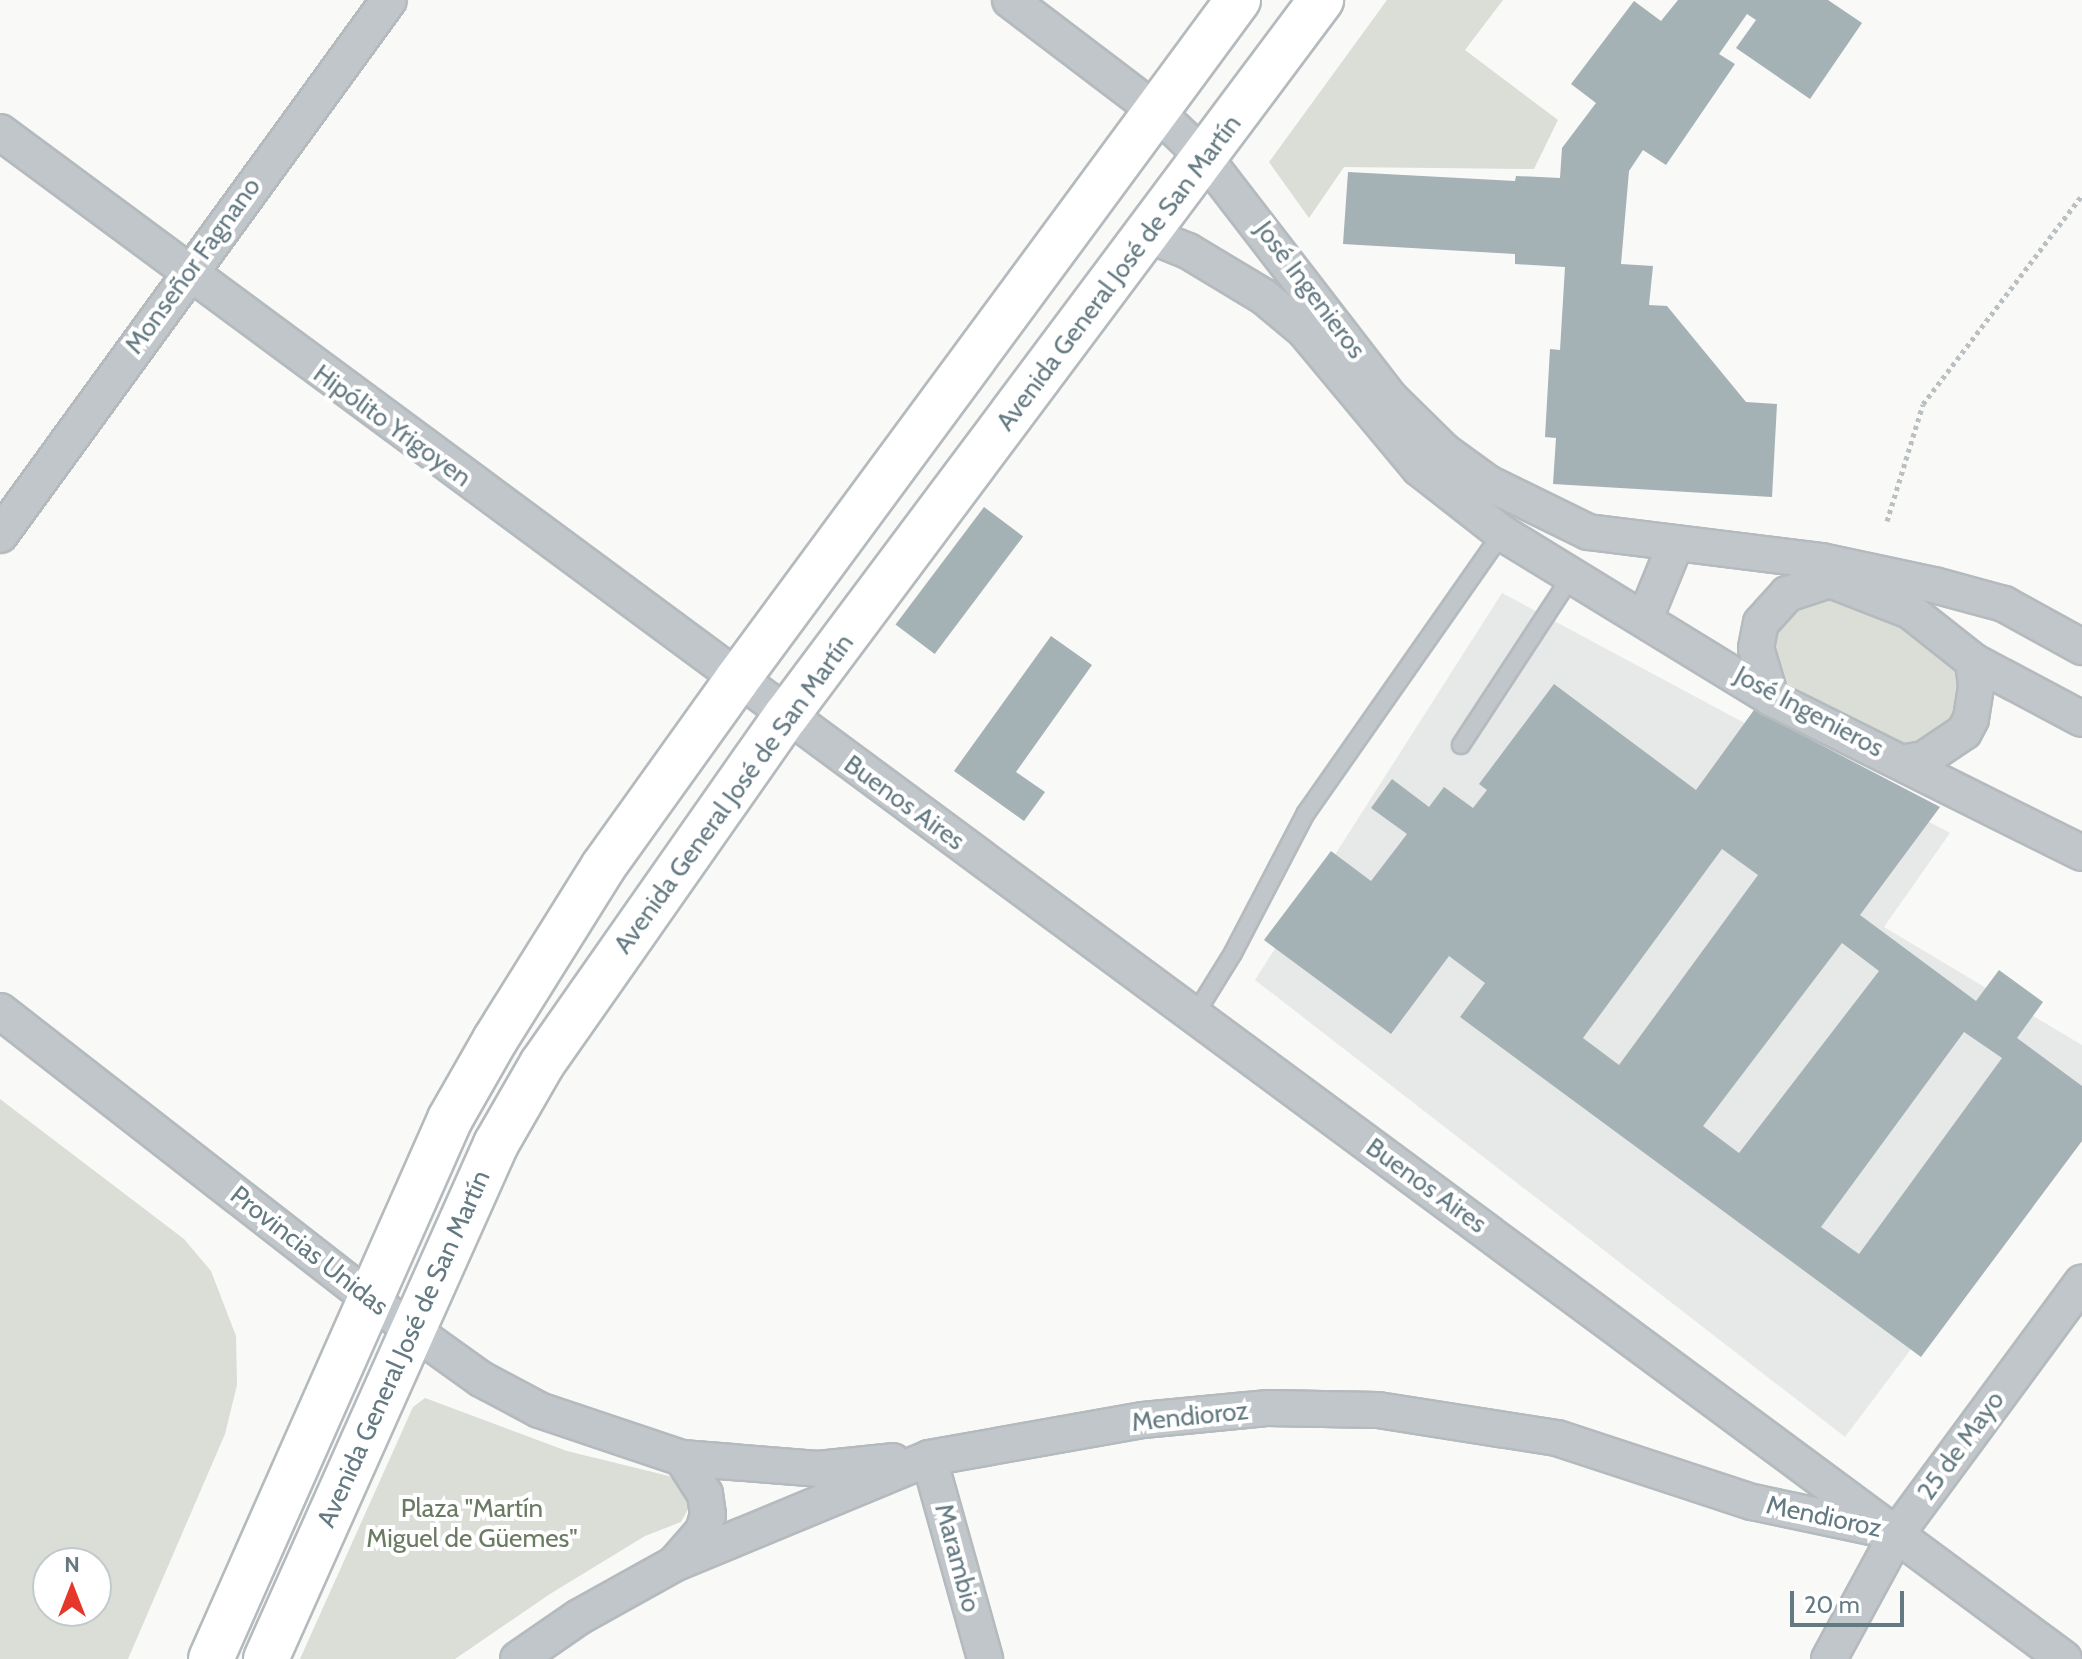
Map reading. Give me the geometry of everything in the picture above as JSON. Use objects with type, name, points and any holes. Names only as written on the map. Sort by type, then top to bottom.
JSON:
[{"type":"main road","name":"Avenida General José de San Martín","points":[[211,1659],[450,1119],[495,1040],[603,867],[736,681],[1238,0]]},
{"type":"main road","name":"Avenida General José de San Martín","points":[[266,1659],[496,1144],[542,1064],[786,716],[1206,159],[1321,0]]},
{"type":"street","name":"Monseñor Fagnano","points":[[0,535],[186,274],[389,0]]},
{"type":"street","name":"José Ingenieros","points":[[1010,0],[1156,111],[1206,159],[1389,397],[1444,451],[1529,507],[1588,532],[1676,543],[1826,571]]},
{"type":"street","name":"Hipólito Yrigoyen","points":[[0,132],[186,274],[786,716]]},
{"type":"street","name":"José Ingenieros","points":[[1148,235],[1188,251],[1263,296],[1304,330],[1419,468],[1502,533],[1646,616],[1771,698],[1905,762],[2082,853]]},
{"type":"street","points":[[1573,574],[1588,532]]},
{"type":"street","points":[[1646,616],[1676,543]]},
{"type":"street","points":[[1771,698],[1756,648],[1761,623],[1787,594],[1826,571],[2004,604],[2082,647]]},
{"type":"street","points":[[1826,571],[1910,611],[1973,661],[2082,719]]},
{"type":"street","points":[[1905,762],[1932,755],[1964,732],[1975,702],[1973,661]]},
{"type":"street","name":"Buenos Aires","points":[[786,716],[1898,1532],[2064,1659]]},
{"type":"street","name":"Provincias Unidas","points":[[0,1011],[372,1301],[481,1379],[539,1410],[682,1458],[818,1469],[929,1458]]},
{"type":"street","name":"25 de Mayo","points":[[1829,1659],[1898,1532],[2082,1282]]},
{"type":"street","name":"Mendioroz","points":[[518,1659],[579,1617],[676,1563],[929,1458],[1143,1420],[1268,1408],[1378,1410],[1557,1438],[1807,1517],[1898,1532]]},
{"type":"street","points":[[676,1563],[703,1531],[708,1515],[705,1494],[682,1458]]},
{"type":"street","name":"Marambio","points":[[929,1458],[985,1659]]},
{"type":"lane","points":[[1194,1016],[1233,953],[1306,813],[1502,533]]},
{"type":"lane","points":[[1461,745],[1573,574]]},
{"type":"path","points":[[1887,521],[1923,404],[2082,195]]},
{"type":"shaded area","points":[[1502,593],[1950,833],[1884,927],[2082,1045],[2082,1122],[1845,1437],[1255,980]]},
{"type":"green space","points":[[1387,0],[1503,0],[1465,50],[1558,120],[1534,169],[1344,167],[1309,218],[1269,162]]},
{"type":"green space","points":[[1826,597],[1848,599],[1896,622],[1957,662],[1961,677],[1957,718],[1924,740],[1903,743],[1875,733],[1783,681],[1773,642],[1785,616]]},
{"type":"green space","points":[[0,1099],[184,1239],[211,1271],[236,1336],[237,1385],[225,1434],[128,1659],[0,1659]]},
{"type":"green space","name":"Plaza \"Martín Miguel de Güemes\"","points":[[425,1398],[567,1451],[669,1476],[684,1488],[690,1506],[681,1522],[645,1536],[550,1594],[455,1659],[300,1659],[413,1407]]},
{"type":"building","points":[[1678,0],[1828,0],[1862,23],[1810,99],[1736,48],[1756,20],[1747,14],[1719,54],[1735,64],[1666,165],[1643,150],[1629,171],[1621,264],[1653,266],[1649,305],[1667,306],[1746,402],[1777,404],[1772,497],[1553,484],[1556,438],[1545,437],[1550,349],[1560,350],[1565,267],[1515,264],[1515,254],[1343,244],[1348,172],[1515,181],[1516,176],[1560,178],[1562,148],[1596,103],[1571,84],[1634,1],[1661,21]]},
{"type":"building","points":[[984,507],[1023,536],[935,654],[896,624]]},
{"type":"building","points":[[1051,636],[1092,665],[1016,772],[1045,792],[1024,821],[954,771]]},
{"type":"building","points":[[1554,684],[1696,790],[1754,710],[1940,807],[1860,915],[1976,1001],[1999,970],[2043,1002],[2017,1038],[2082,1086],[2082,1141],[1921,1357],[1460,1017],[1485,983],[1449,956],[1391,1034],[1264,940],[1331,851],[1371,881],[1407,834],[1371,808],[1392,779],[1429,807],[1444,787],[1473,808],[1487,790],[1479,784]],"holes":[[[1722,849],[1758,875],[1619,1065],[1583,1038]],[[1842,943],[1879,971],[1739,1153],[1703,1126]],[[1964,1032],[2002,1058],[1859,1254],[1821,1227]]]}]
